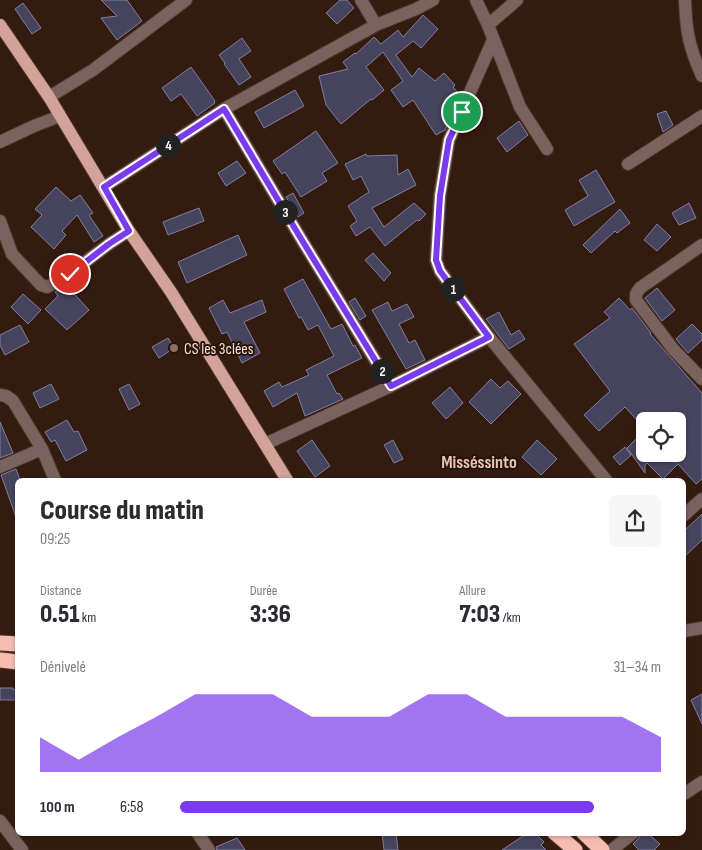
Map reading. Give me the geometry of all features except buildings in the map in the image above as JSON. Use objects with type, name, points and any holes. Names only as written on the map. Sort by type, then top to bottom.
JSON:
[{"type":"highway","points":[[0,643],[15,644]]},
{"type":"highway","points":[[0,660],[15,662]]},
{"type":"highway","points":[[559,836],[575,850]]},
{"type":"highway","points":[[586,836],[602,850]]},
{"type":"main road","points":[[0,25],[49,97],[129,231],[171,292],[286,478]]},
{"type":"street","points":[[49,97],[93,70],[186,0]]},
{"type":"street","points":[[361,0],[376,25]]},
{"type":"street","points":[[104,187],[224,109],[376,25],[433,0]]},
{"type":"street","points":[[476,0],[488,25],[520,107],[547,149]]},
{"type":"street","points":[[488,25],[517,0]]},
{"type":"street","points":[[685,0],[688,41],[702,76]]},
{"type":"street","points":[[493,40],[449,140],[440,196],[436,260],[440,271],[489,337],[604,478]]},
{"type":"street","points":[[224,109],[391,386]]},
{"type":"street","points":[[0,142],[60,116]]},
{"type":"street","points":[[628,164],[702,116]]},
{"type":"street","points":[[0,221],[12,254],[41,285],[47,287],[61,280],[129,231]]},
{"type":"street","points":[[702,245],[640,288],[636,294],[636,300],[673,349],[702,379]]},
{"type":"street","points":[[265,444],[391,386],[489,337]]},
{"type":"street","points":[[0,395],[6,396],[13,402],[42,449],[54,478]]},
{"type":"street","points":[[0,467],[42,449]]},
{"type":"street","points":[[686,513],[702,499]]},
{"type":"street","points":[[686,631],[702,628]]},
{"type":"street","points":[[686,793],[702,782]]},
{"type":"street","points":[[0,821],[22,850]]},
{"type":"street","points":[[200,836],[209,850]]},
{"type":"street","points":[[612,850],[629,836]]},
{"type":"place","name":"CS les 3clées","points":[[174,348]]},
{"type":"district","name":"Misséssinto","points":[[479,462]]},
{"type":"route","points":[[70,274],[129,231],[104,187],[224,109],[391,386],[489,337],[440,271],[436,260],[443,173],[449,140],[462,112]]}]
